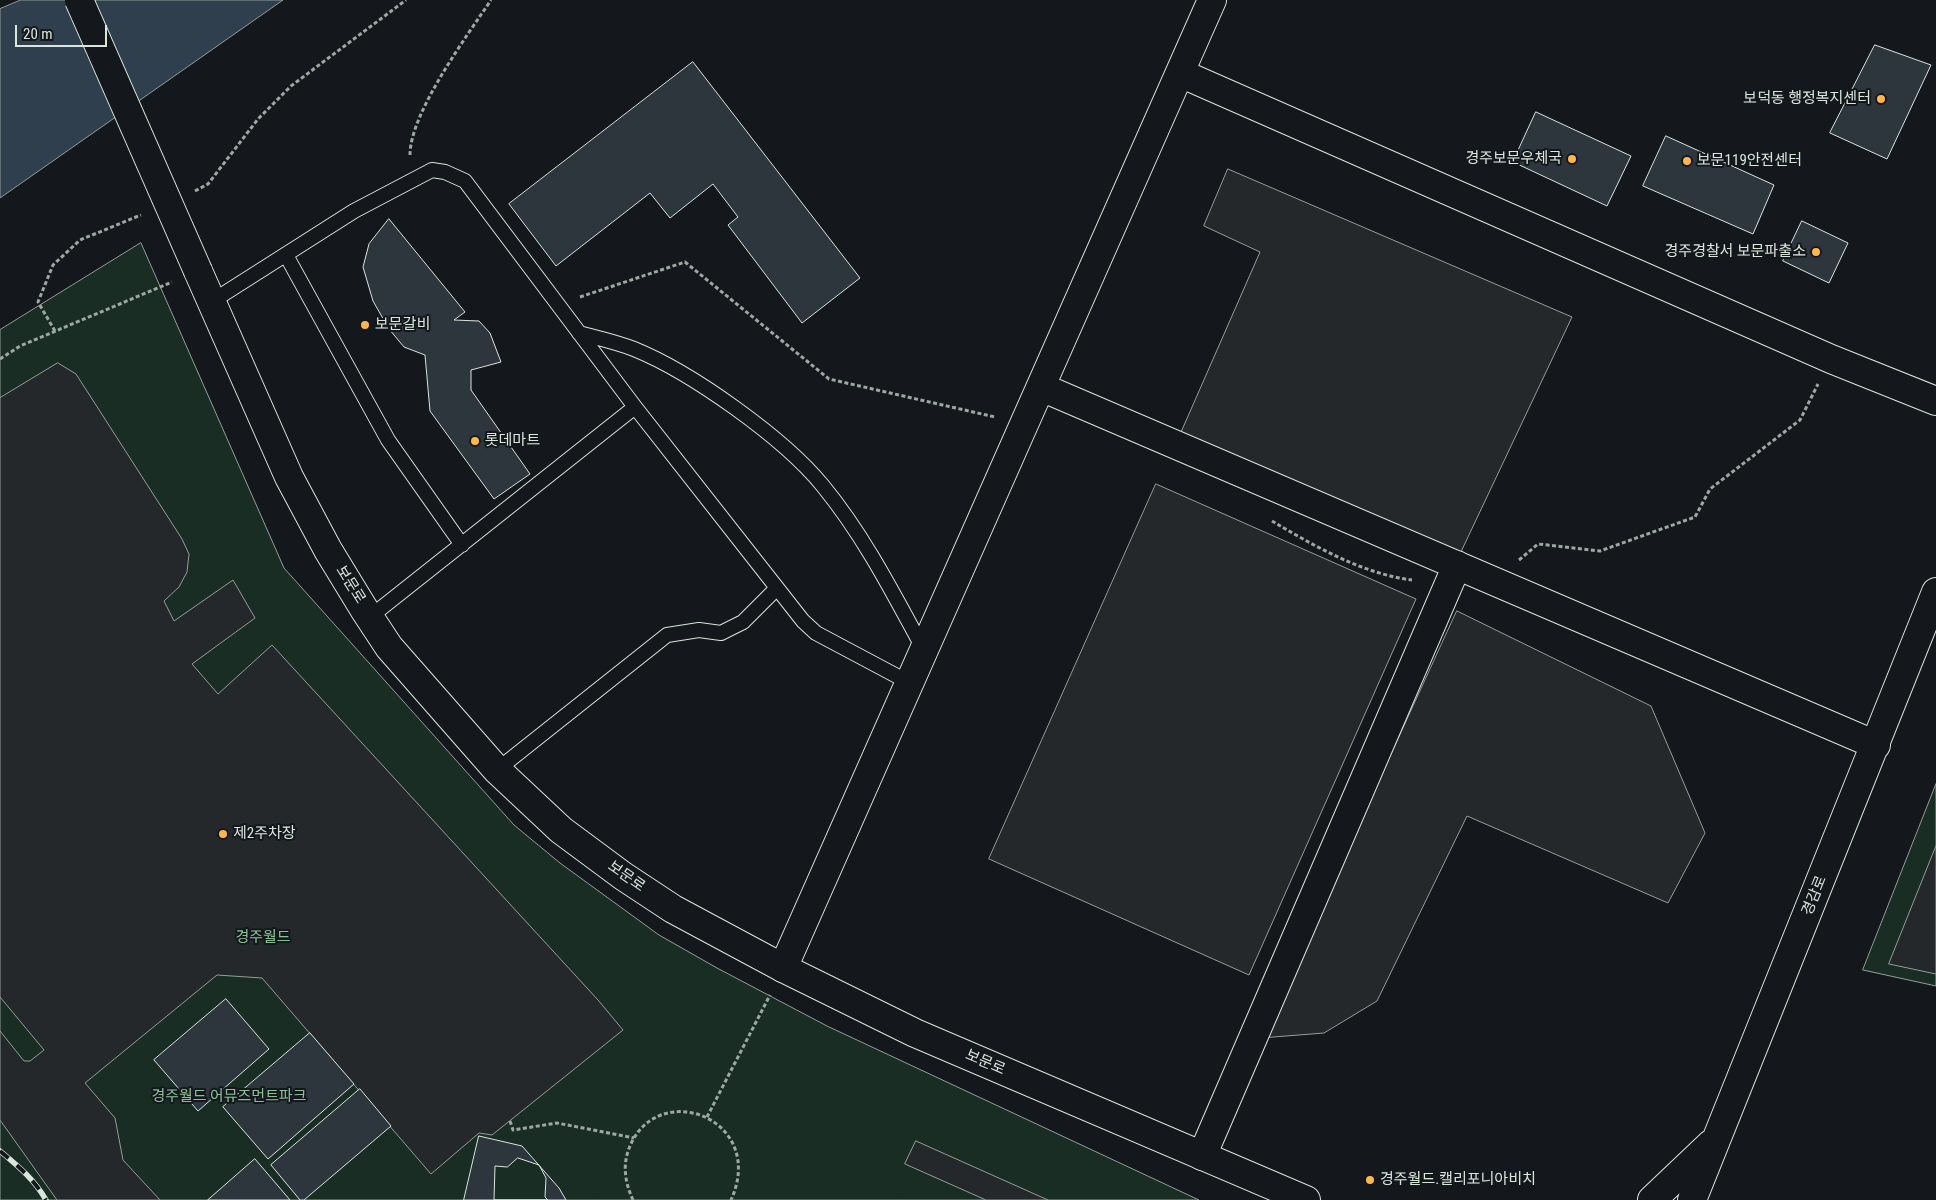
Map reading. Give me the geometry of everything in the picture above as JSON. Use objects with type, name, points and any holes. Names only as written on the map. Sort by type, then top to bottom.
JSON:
[{"type":"street","name":"보문로","points":[[79,0],[289,477],[328,550],[390,647],[497,770],[561,830],[623,876],[673,909],[784,968],[915,1033],[1306,1200]]},
{"type":"street","points":[[784,968],[1212,0]]},
{"type":"street","points":[[1180,73],[1813,351],[1936,401]]},
{"type":"street","points":[[1041,387],[1876,744]]},
{"type":"street","points":[[1202,1156],[1457,565]]},
{"type":"street","name":"경감로","points":[[1692,1200],[1936,592]]},
{"type":"street","points":[[1652,1200],[1716,1140]]},
{"type":"lane","points":[[211,302],[354,212],[432,170],[445,172],[465,180],[635,407],[803,621],[816,633],[910,683]]},
{"type":"lane","points":[[286,255],[388,440],[462,545]]},
{"type":"lane","points":[[579,333],[634,349],[682,375],[769,434],[822,485],[840,509],[876,560],[924,651]]},
{"type":"lane","points":[[370,617],[635,407]]},
{"type":"lane","points":[[497,770],[667,635],[699,630],[721,633],[743,622],[777,588]]},
{"type":"path","points":[[191,192],[208,184],[258,119],[291,86],[406,0]]},
{"type":"path","points":[[410,182],[410,149],[418,122],[445,69],[490,0]]},
{"type":"path","points":[[55,331],[38,302],[53,266],[80,240],[148,212]]},
{"type":"path","points":[[0,359],[20,346],[198,272]]},
{"type":"path","points":[[707,1117],[784,968]]},
{"type":"path","points":[[633,1200],[626,1184],[624,1165],[628,1147],[638,1132],[652,1120],[669,1113],[688,1112],[707,1117],[723,1128],[734,1144],[739,1164],[738,1183],[731,1200]]},
{"type":"path","points":[[510,1121],[513,1130],[557,1122],[634,1138]]},
{"type":"green space","name":"경주월드","points":[[141,243],[284,568],[514,825],[560,863],[659,935],[717,968],[827,1026],[1199,1200],[0,1200],[0,330]]},
{"type":"green space","points":[[1936,784],[1936,986],[1863,970]]},
{"type":"shaded area","points":[[1228,169],[1572,317],[1459,556],[1178,439],[1260,252],[1204,226]]},
{"type":"shaded area","name":"제2주차장","points":[[58,363],[76,374],[182,539],[189,554],[187,572],[179,587],[164,601],[174,621],[233,580],[255,618],[192,664],[218,694],[272,645],[598,1000],[623,1030],[492,1135],[479,1133],[431,1174],[262,978],[217,975],[85,1083],[115,1118],[123,1160],[160,1200],[57,1200],[0,1120],[0,1031],[24,1061],[30,1061],[44,1050],[0,997],[0,398]]},
{"type":"shaded area","points":[[1156,484],[1416,599],[1249,975],[989,859]]},
{"type":"shaded area","points":[[1457,611],[1651,706],[1705,833],[1668,903],[1467,816],[1377,1001],[1324,1033],[1261,1038]]},
{"type":"shaded area","points":[[1936,846],[1936,974],[1889,964]]},
{"type":"shaded area","points":[[916,1141],[1048,1200],[986,1200],[905,1164]]},
{"type":"water","points":[[21,0],[283,0],[0,198],[0,9]]},
{"type":"building","name":"보덕동 행정복지센터","points":[[1875,45],[1931,65],[1887,159],[1830,133]]},
{"type":"building","points":[[693,62],[860,278],[802,323],[728,225],[738,217],[713,184],[670,218],[650,193],[556,266],[509,204]]},
{"type":"building","name":"경주보문우체국","points":[[1536,112],[1631,156],[1607,206],[1513,162]]},
{"type":"building","name":"보문119안전센터","points":[[1666,136],[1774,185],[1753,234],[1643,186]]},
{"type":"building","points":[[389,219],[465,312],[454,320],[479,321],[490,333],[501,362],[471,370],[471,390],[530,474],[494,499],[430,411],[425,355],[404,347],[389,329],[373,301],[363,267],[369,244]]},
{"type":"building","name":"경주경찰서 보문파출소","points":[[1802,221],[1848,243],[1829,283],[1783,261]]},
{"type":"building","points":[[226,999],[269,1049],[198,1111],[154,1060]]},
{"type":"building","points":[[310,1033],[354,1084],[268,1159],[223,1107]]},
{"type":"building","points":[[360,1089],[391,1126],[304,1200],[300,1200],[271,1165]]},
{"type":"building","points":[[479,1136],[522,1146],[559,1188],[566,1200],[464,1200]]},
{"type":"building","points":[[518,1158],[539,1165],[546,1178],[545,1197],[548,1200],[494,1200],[495,1166],[507,1167]]},
{"type":"building","points":[[255,1159],[290,1200],[208,1200]]},
{"type":"railway","points":[[0,1151],[31,1179],[46,1200]]},
{"type":"place","name":"보덕동 행정복지센터","points":[[1881,99]]},
{"type":"place","name":"경주보문우체국","points":[[1572,159]]},
{"type":"place","name":"보문119안전센터","points":[[1687,161]]},
{"type":"place","name":"경주경찰서 보문파출소","points":[[1816,252]]},
{"type":"place","name":"보문갈비","points":[[365,325]]},
{"type":"place","name":"롯데마트","points":[[475,441]]},
{"type":"place","name":"제2주차장","points":[[223,834]]},
{"type":"place","name":"경주월드.캘리포니아비치","points":[[1370,1180]]},
{"type":"park label","name":"경주월드 어뮤즈먼트파크","points":[[229,1097]]}]
